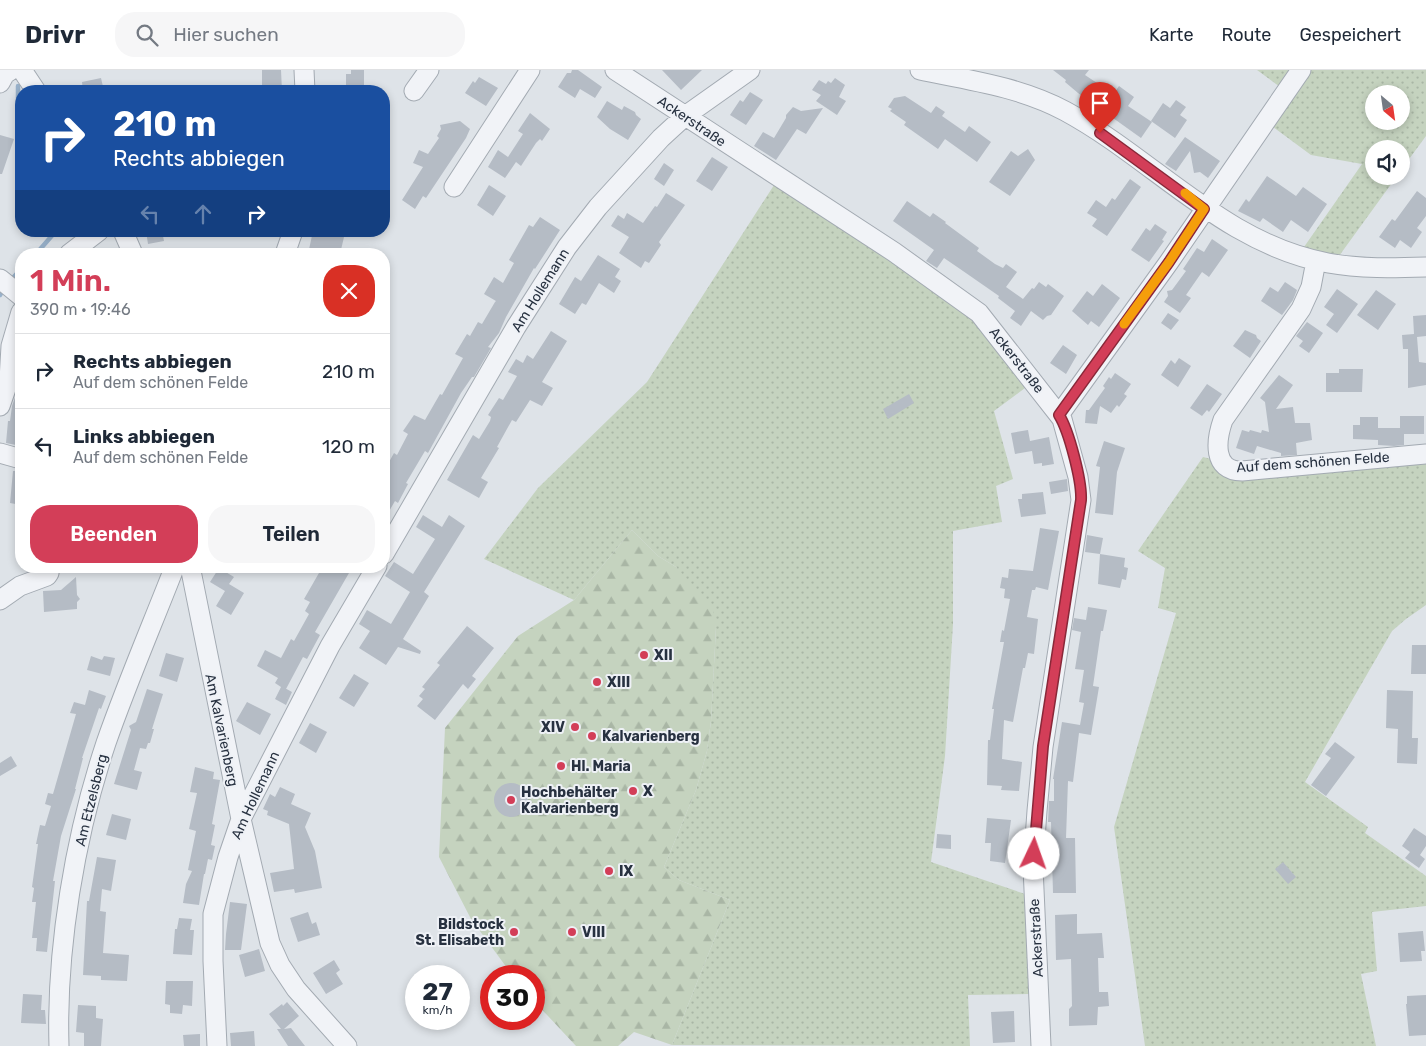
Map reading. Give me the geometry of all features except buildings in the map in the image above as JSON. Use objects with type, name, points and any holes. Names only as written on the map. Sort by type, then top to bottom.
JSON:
[{"type":"street","points":[[0,83],[5,74],[11,70]]},
{"type":"street","points":[[22,70],[32,85]]},
{"type":"street","points":[[304,70],[305,85]]},
{"type":"street","points":[[414,91],[429,70]]},
{"type":"street","points":[[454,187],[530,70]]},
{"type":"street","name":"Ackerstraße","points":[[615,70],[894,252],[976,310],[988,323],[1064,424],[1078,477],[1081,500],[1043,746],[1037,811],[1033,867],[1041,1046]]},
{"type":"street","name":"Am Hollemann","points":[[390,544],[516,327],[567,247],[598,207],[662,138],[685,116],[750,70]]},
{"type":"street","points":[[920,70],[1008,89],[1052,105],[1100,133],[1204,209],[1268,245],[1316,261],[1342,266],[1426,267]]},
{"type":"street","points":[[1059,415],[1169,262],[1301,70]]},
{"type":"street","points":[[77,248],[91,237]]},
{"type":"street","name":"Auf dem schönen Felde","points":[[1316,261],[1311,287],[1301,309],[1223,420],[1218,444],[1218,451],[1222,461],[1230,469],[1242,470],[1426,454]]},
{"type":"street","points":[[0,280],[15,291]]},
{"type":"street","points":[[0,406],[9,380],[11,346],[15,332]]},
{"type":"street","points":[[0,453],[15,458]]},
{"type":"street","points":[[0,600],[20,586],[47,576],[49,573]]},
{"type":"street","name":"Am Etzelsberg","points":[[59,1046],[63,947],[70,892],[86,814],[106,745],[135,663],[172,573]]},
{"type":"street","name":"Am Kalvarienberg","points":[[191,573],[241,819],[267,935],[274,953],[296,989],[347,1046]]},
{"type":"street","name":"Am Hollemann","points":[[217,1046],[212,952],[214,914],[228,857],[241,819],[330,646],[373,573]]},
{"type":"green space","points":[[1257,70],[1426,70],[1426,136],[1410,158],[1410,140],[1365,140],[1365,185],[1390,185],[1339,256],[1304,247],[1362,164],[1311,155],[1261,118],[1280,87]]},
{"type":"green space","points":[[776,182],[976,318],[1029,385],[994,411],[1013,479],[996,486],[1002,522],[953,531],[953,624],[945,756],[931,862],[1025,894],[1029,994],[968,995],[970,1046],[672,1045],[730,900],[679,880],[664,867],[696,790],[707,751],[711,721],[716,627],[676,567],[658,556],[632,530],[574,600],[484,559],[538,488],[647,382]]},
{"type":"green space","points":[[1203,457],[1211,459],[1216,470],[1233,477],[1426,460],[1426,605],[1392,631],[1305,782],[1368,827],[1365,833],[1426,876],[1426,906],[1372,912],[1377,971],[1361,974],[1376,1046],[1145,1046],[1114,827],[1176,613],[1158,608],[1165,568],[1138,551]]},
{"type":"green space","points":[[632,530],[658,556],[676,567],[713,609],[716,627],[711,721],[707,751],[696,790],[664,867],[679,880],[730,900],[672,1045],[634,1032],[618,1046],[576,1046],[545,1013],[545,965],[505,965],[471,919],[439,857],[445,728],[518,636],[574,600]]},
{"type":"waterway","points":[[41,248],[51,237]]},
{"type":"waterway","points":[[11,280],[15,276]]},
{"type":"waterway","points":[[0,295],[3,290]]},
{"type":"slow traffic","points":[[1124,324],[1169,262],[1204,209],[1185,193]]},
{"type":"place","name":"XII","points":[[644,655]]},
{"type":"place","name":"XIII","points":[[597,682]]},
{"type":"place","name":"XIV","points":[[575,727]]},
{"type":"place","name":"Kalvarienberg","points":[[592,736]]},
{"type":"place","name":"Hl. Maria","points":[[561,766]]},
{"type":"place","name":"X","points":[[633,791]]},
{"type":"place","name":"Hochbehälter Kalvarienberg","points":[[511,800]]},
{"type":"place","name":"IX","points":[[609,871]]},
{"type":"place","name":"Bildstock St. Elisabeth","points":[[514,932]]},
{"type":"place","name":"VIII","points":[[572,932]]},
{"type":"route","points":[[1034,854],[1043,746],[1081,500],[1078,477],[1064,424],[1059,415],[1169,262],[1204,209],[1100,133]]}]
